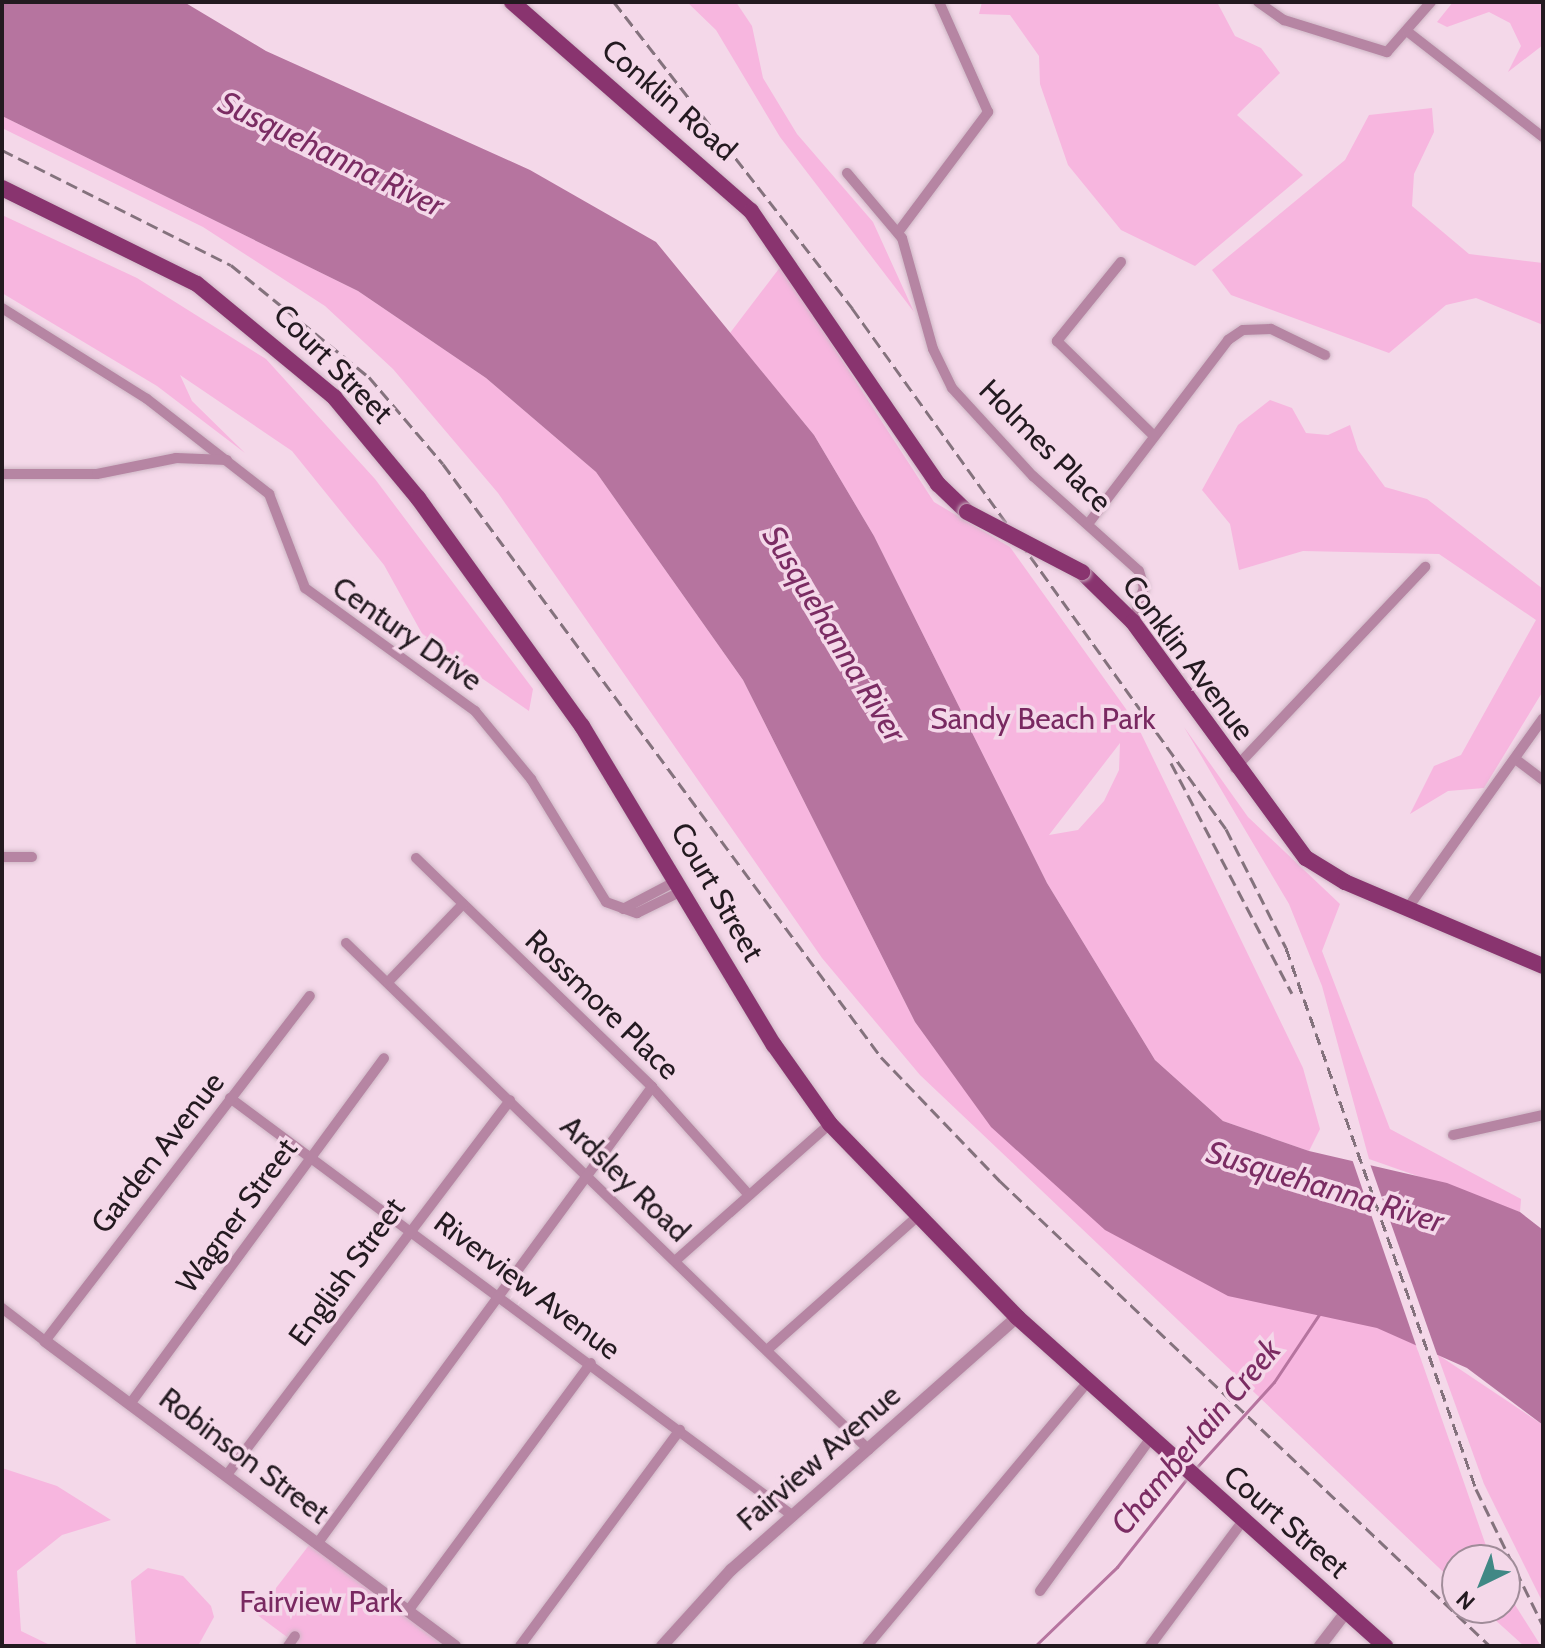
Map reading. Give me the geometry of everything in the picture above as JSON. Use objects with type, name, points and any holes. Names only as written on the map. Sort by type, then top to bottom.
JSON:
[{"type":"main road","name":"Conklin Road","points":[[512,2],[751,211]]},
{"type":"main road","name":"Court Street","points":[[2,188],[197,284],[334,397],[553,685],[681,885],[774,1045],[830,1124],[1017,1317],[1242,1522],[1385,1646]]},
{"type":"main road","name":"Conklin Avenue","points":[[751,211],[938,484],[967,512],[1082,572],[1133,622],[1235,768],[1306,858],[1407,909],[1543,966]]},
{"type":"street","points":[[899,231],[989,109],[939,2]]},
{"type":"street","points":[[1258,2],[1284,20],[1380,52],[1394,49],[1431,2]]},
{"type":"street","points":[[1408,32],[1543,137]]},
{"type":"street","name":"Holmes Place","points":[[847,173],[899,231],[952,388],[1139,571],[1144,587],[1133,622]]},
{"type":"street","points":[[1121,262],[1057,341],[1154,436]]},
{"type":"street","name":"Century Drive","points":[[2,308],[147,399],[227,460],[274,501],[305,588],[475,711],[531,779],[602,897],[621,909],[642,912],[681,885]]},
{"type":"street","points":[[1088,524],[1219,349],[1243,330],[1271,329],[1325,355]]},
{"type":"street","points":[[2,474],[97,474],[176,458],[227,460]]},
{"type":"street","points":[[1235,768],[1425,567]]},
{"type":"street","points":[[1407,909],[1518,761],[1543,718]]},
{"type":"street","points":[[1518,761],[1543,780]]},
{"type":"street","points":[[2,857],[32,857]]},
{"type":"street","name":"Rossmore Place","points":[[416,858],[652,1087],[748,1194]]},
{"type":"street","points":[[388,982],[463,904]]},
{"type":"street","name":"Ardsley Road","points":[[346,943],[869,1450]]},
{"type":"street","name":"Garden Avenue","points":[[45,1341],[310,996]]},
{"type":"street","name":"Wagner Street","points":[[130,1404],[384,1058]]},
{"type":"street","points":[[317,1544],[652,1087]]},
{"type":"street","name":"Riverview Avenue","points":[[230,1098],[591,1363],[793,1516]]},
{"type":"street","name":"English Street","points":[[226,1476],[408,1228],[510,1100]]},
{"type":"street","points":[[1453,1135],[1543,1115]]},
{"type":"street","points":[[675,1261],[830,1124]]},
{"type":"street","points":[[767,1350],[917,1217]]},
{"type":"street","name":"Robinson Street","points":[[2,1308],[455,1646]]},
{"type":"street","name":"Fairview Avenue","points":[[662,1646],[698,1601],[1017,1317]]},
{"type":"street","points":[[408,1611],[591,1363]]},
{"type":"street","points":[[867,1646],[1088,1382]]},
{"type":"street","points":[[520,1646],[680,1430]]},
{"type":"street","points":[[1040,1591],[1150,1439]]},
{"type":"street","points":[[1150,1646],[1242,1522]]},
{"type":"street","points":[[1320,1646],[1346,1612]]},
{"type":"green space","points":[[687,2],[736,2],[752,26],[763,78],[797,134],[873,222],[914,312],[780,137],[716,30]]},
{"type":"green space","points":[[982,2],[1217,2],[1235,36],[1261,48],[1280,73],[1237,115],[1303,175],[1195,266],[1121,230],[1068,165],[1040,84],[1039,56],[1010,15],[979,14]]},
{"type":"green space","points":[[1453,2],[1543,2],[1543,45],[1508,72],[1521,46],[1510,23],[1489,12],[1447,27],[1437,22]]},
{"type":"green space","points":[[1432,108],[1434,132],[1414,174],[1412,206],[1469,254],[1543,263],[1543,325],[1476,298],[1446,305],[1389,353],[1231,295],[1212,270],[1345,160],[1369,115]]},
{"type":"green space","points":[[2,116],[358,291],[486,378],[596,472],[743,680],[915,1022],[991,1126],[1416,1345],[1485,1544],[1441,1544],[1441,1570],[920,1075],[822,958],[498,493],[393,369],[325,306],[203,227],[2,128]]},
{"type":"green space","points":[[2,215],[137,278],[266,359],[375,479],[533,689],[529,711],[425,639],[384,565],[292,451],[180,375],[192,401],[245,453],[157,386],[2,293]]},
{"type":"green space","name":"Sandy Beach Park","points":[[781,266],[934,502],[1010,547],[1136,723],[1303,1068],[1320,1129],[1309,1151],[1223,1121],[1155,1060],[1047,883],[874,536],[814,435],[730,333]],"holes":[[[1120,743],[1119,770],[1104,801],[1078,830],[1049,835]]]},
{"type":"green space","points":[[1270,400],[1292,408],[1306,433],[1328,435],[1350,425],[1358,450],[1385,487],[1427,499],[1543,589],[1543,691],[1484,788],[1448,791],[1410,814],[1434,766],[1461,755],[1536,620],[1439,554],[1303,551],[1239,570],[1230,524],[1202,490],[1238,425]]},
{"type":"green space","points":[[1184,727],[1248,817],[1340,904],[1322,951],[1390,1129],[1521,1199],[1520,1212],[1369,1159],[1322,986],[1289,904]]},
{"type":"green space","points":[[1437,1354],[1543,1425],[1543,1603],[1521,1559],[1521,1544],[1514,1544],[1484,1484]]},
{"type":"green space","points":[[2,1468],[57,1486],[111,1520],[62,1535],[17,1571],[21,1631],[52,1646],[2,1646]]},
{"type":"green space","name":"Fairview Park","points":[[313,1540],[455,1646],[299,1646],[256,1614]]},
{"type":"green space","points":[[148,1568],[183,1576],[211,1606],[214,1617],[198,1646],[136,1646],[131,1581]]},
{"type":"green space","points":[[1521,1614],[1541,1646],[1524,1646],[1500,1624],[1521,1624]]},
{"type":"water","name":"Susquehanna River","points":[[2,2],[184,2],[266,51],[530,170],[656,242],[814,435],[874,536],[1047,883],[1155,1060],[1223,1121],[1309,1151],[1447,1183],[1520,1212],[1543,1230],[1543,1425],[1467,1368],[1377,1328],[1228,1296],[1105,1230],[991,1127],[915,1022],[743,680],[596,472],[486,378],[358,291],[2,116]]},
{"type":"pier","points":[[1351,1156],[1369,1161],[1439,1360],[1418,1351]]},
{"type":"waterway","name":"Chamberlain Creek","points":[[1196,1468],[1274,1382],[1320,1313]]},
{"type":"waterway","name":"Chamberlain Creek","points":[[1035,1646],[1117,1567],[1188,1477]]},
{"type":"railway","points":[[614,2],[852,308],[1226,829],[1286,948],[1476,1489],[1543,1626]]},
{"type":"railway","points":[[2,150],[231,265],[369,377],[443,464],[881,1057],[1000,1181],[1490,1646]]},
{"type":"railway","points":[[1171,763],[1292,993]]}]
